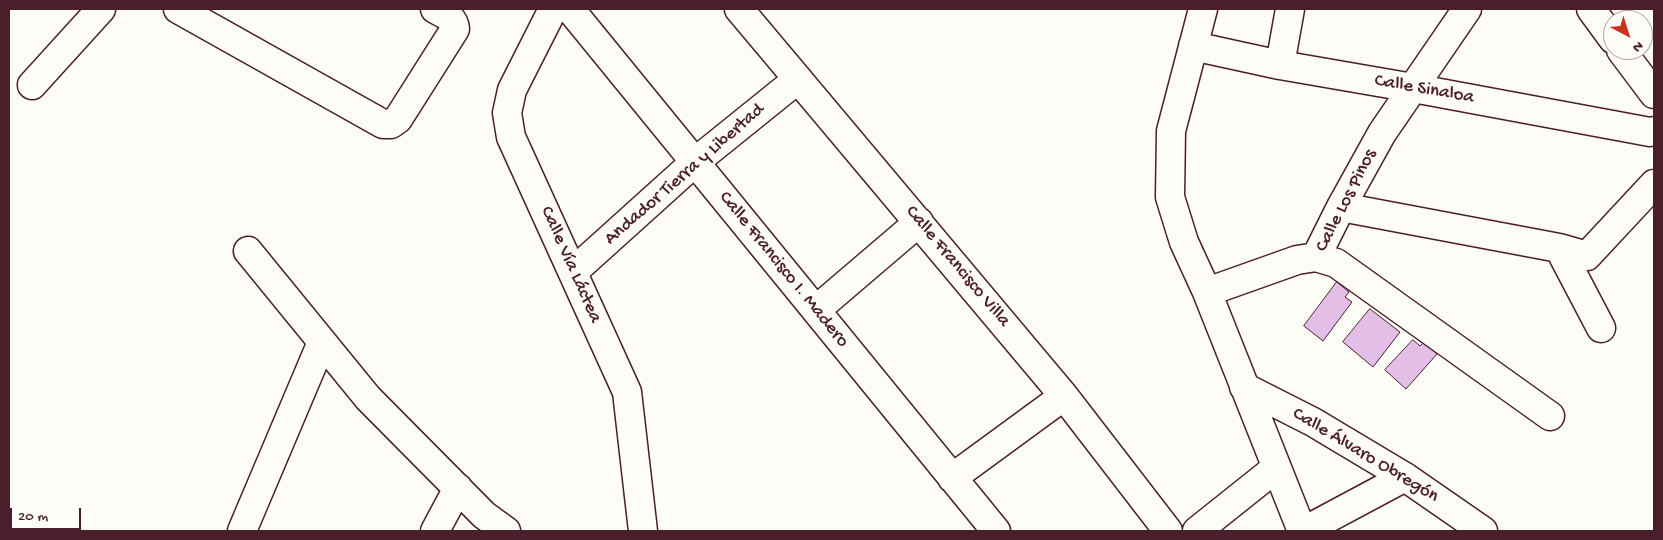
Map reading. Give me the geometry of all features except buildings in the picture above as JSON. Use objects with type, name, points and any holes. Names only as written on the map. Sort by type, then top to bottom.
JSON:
[{"type":"street","points":[[32,85],[101,9]]},
{"type":"street","points":[[178,9],[383,124],[391,124],[398,119],[455,29],[454,22],[450,17],[435,9]]},
{"type":"street","name":"Calle Vía Láctea","points":[[553,9],[512,90],[507,113],[511,137],[627,392],[643,531]]},
{"type":"street","name":"Calle Francisco I. Madero","points":[[570,9],[996,531]]},
{"type":"street","name":"Calle Francisco Villa","points":[[739,9],[1064,396],[1168,531]]},
{"type":"street","points":[[1203,9],[1171,131],[1170,198],[1184,242],[1207,292],[1276,468],[1303,531],[1405,477]]},
{"type":"street","points":[[1280,65],[1290,9]]},
{"type":"street","name":"Calle Los Pinos","points":[[1467,9],[1382,133],[1341,207],[1316,258],[1336,263],[1550,416]]},
{"type":"street","points":[[1591,9],[1603,25]]},
{"type":"street","name":"Calle Sinaloa","points":[[1193,46],[1280,65],[1654,132]]},
{"type":"street","points":[[1629,60],[1654,94]]},
{"type":"street","name":"Andador Tierra y Libertad","points":[[573,272],[695,162],[798,79]]},
{"type":"street","points":[[1341,207],[1559,248],[1588,256],[1654,184]]},
{"type":"street","points":[[816,310],[919,222]]},
{"type":"street","points":[[1559,248],[1601,328]]},
{"type":"street","points":[[248,251],[368,398],[458,488],[485,523],[506,531]]},
{"type":"street","points":[[1207,292],[1297,260],[1316,258]]},
{"type":"street","points":[[242,531],[322,342]]},
{"type":"street","name":"Calle Álvaro Obregón","points":[[1244,387],[1313,422],[1405,477],[1483,531]]},
{"type":"street","points":[[952,478],[1064,396]]},
{"type":"street","points":[[1197,531],[1276,468]]},
{"type":"street","points":[[435,531],[458,488]]}]
